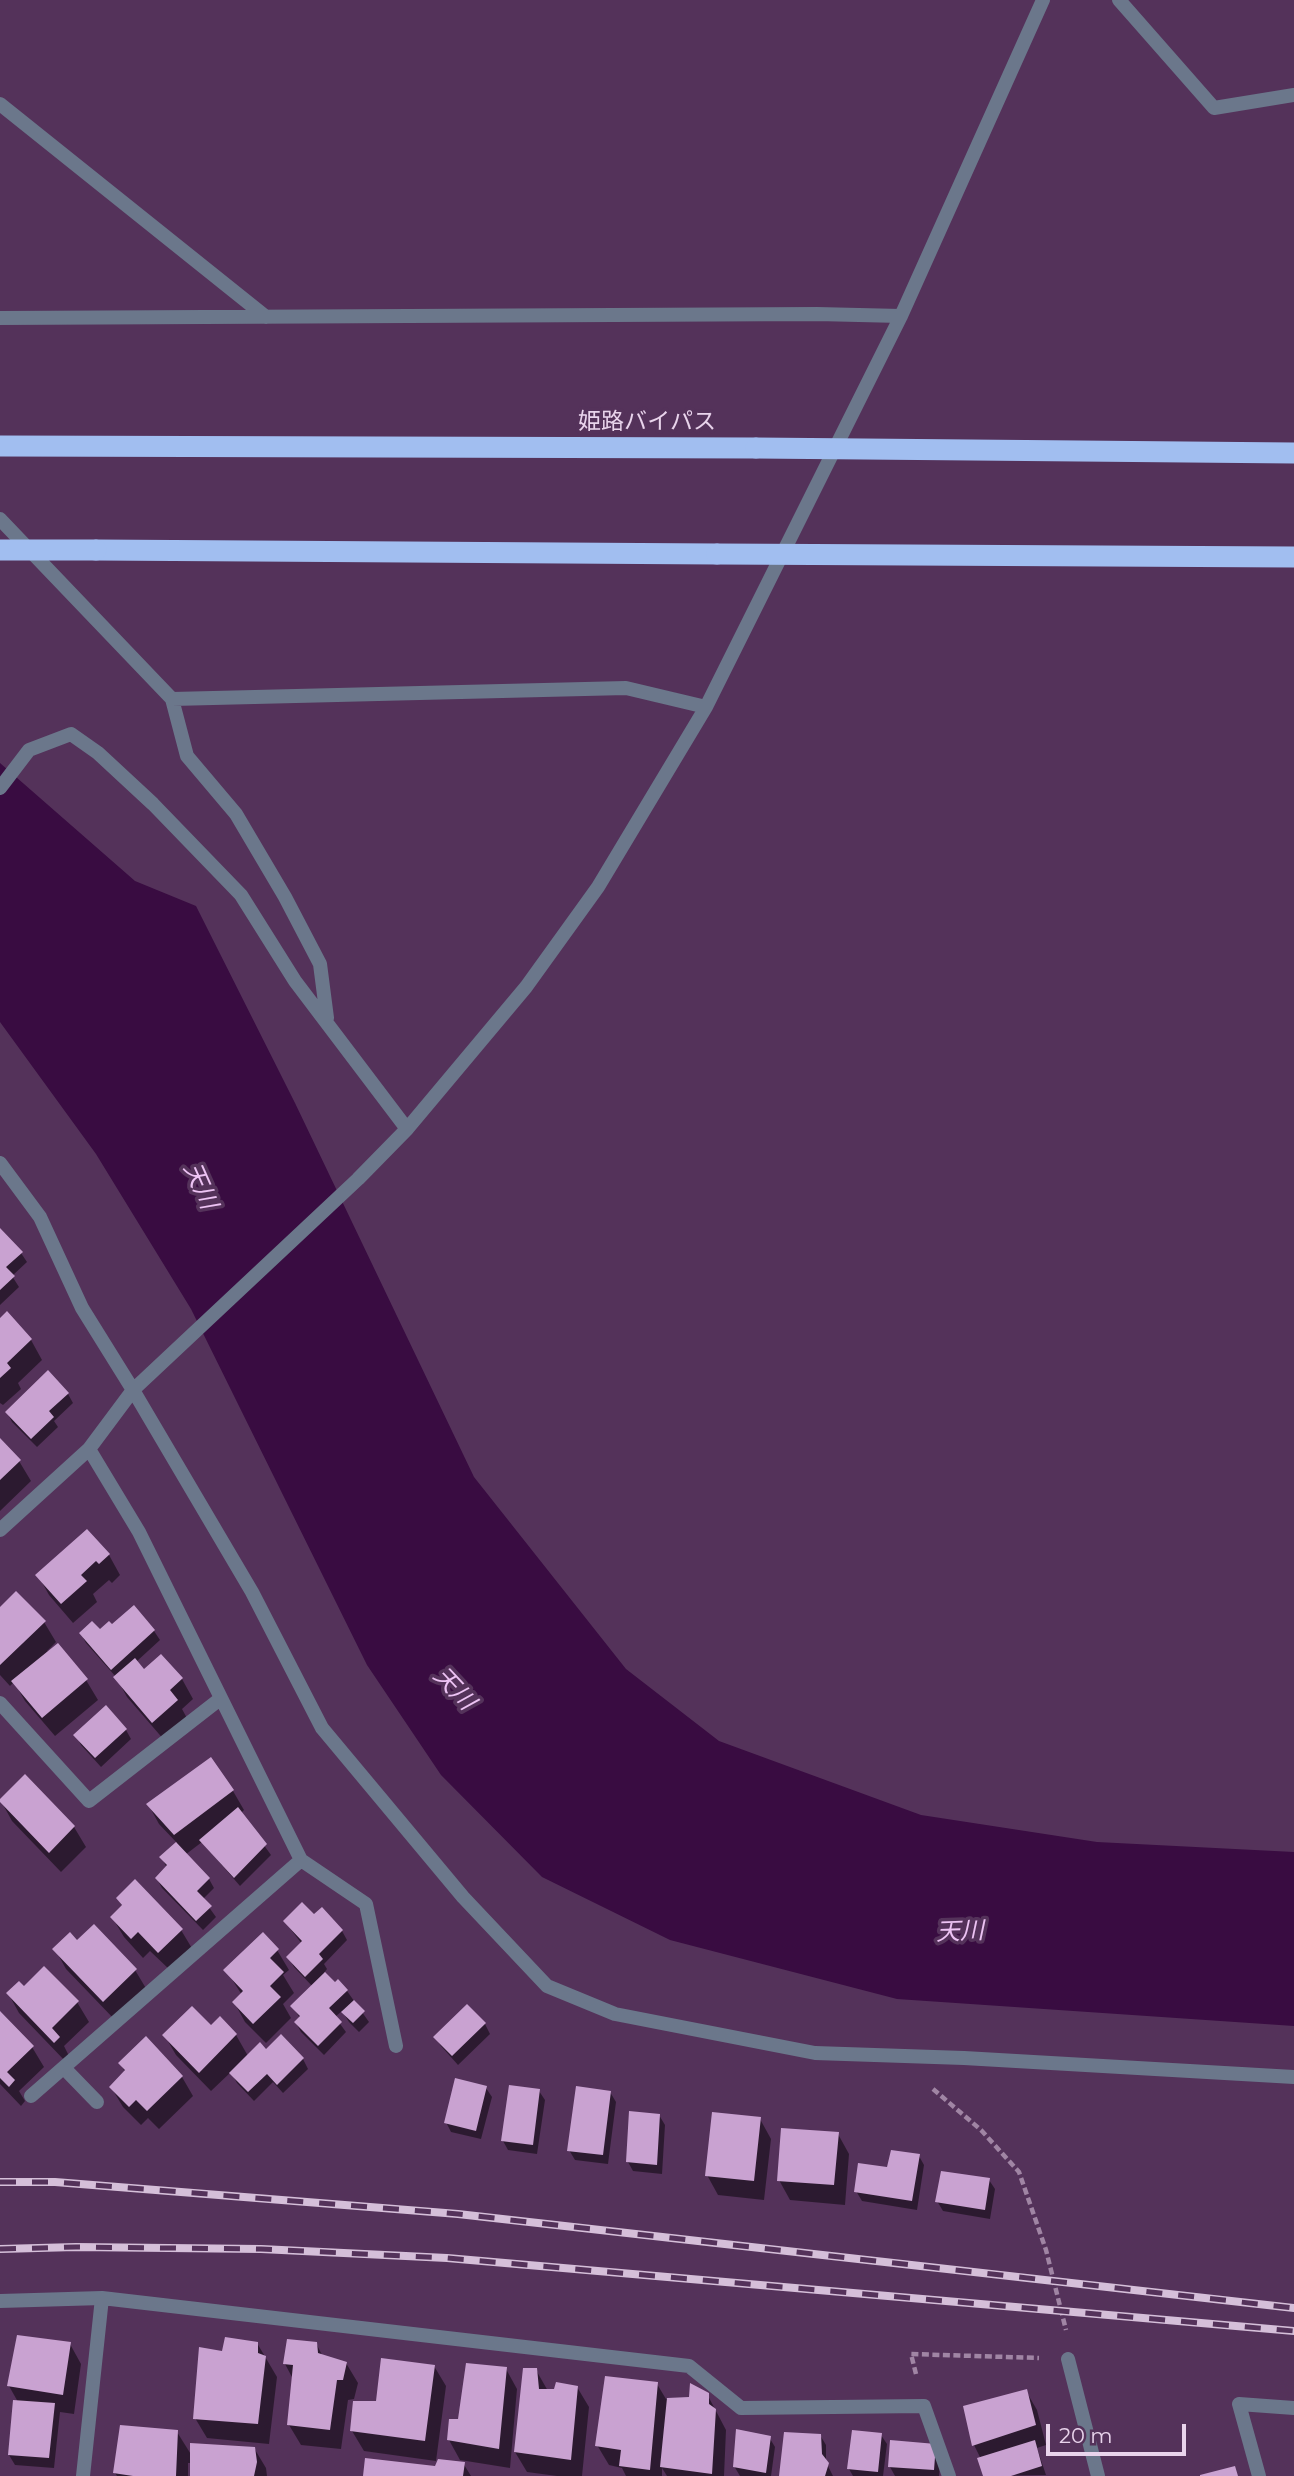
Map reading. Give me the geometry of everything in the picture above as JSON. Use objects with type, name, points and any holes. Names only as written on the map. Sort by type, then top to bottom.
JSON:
[{"type":"highway","name":"姫路バイパス","points":[[0,446],[1294,453]]},
{"type":"highway","points":[[0,550],[1294,557]]},
{"type":"street","points":[[0,1530],[89,1449],[133,1391],[358,1179],[407,1129],[526,988],[590,898],[706,707],[901,316],[1043,0]]},
{"type":"street","points":[[1119,0],[1214,108],[1294,95]]},
{"type":"street","points":[[0,104],[266,317]]},
{"type":"street","points":[[0,318],[803,314],[901,316]]},
{"type":"street","points":[[0,519],[172,699],[187,756],[236,814],[285,897],[320,964],[327,1020]]},
{"type":"street","points":[[172,699],[626,688],[706,707]]},
{"type":"street","points":[[0,788],[29,750],[71,734],[98,753],[153,804],[241,895],[295,981],[407,1129]]},
{"type":"street","points":[[0,1163],[40,1217],[82,1308],[252,1592],[322,1728],[463,1897],[547,1986],[615,2014],[815,2053],[1294,2077]]},
{"type":"street","points":[[89,1449],[139,1532],[301,1860],[366,1904],[396,2046]]},
{"type":"street","points":[[0,1703],[89,1801],[220,1699]]},
{"type":"street","points":[[31,2096],[301,1860]]},
{"type":"street","points":[[64,2068],[97,2102]]},
{"type":"street","points":[[83,2476],[102,2298]]},
{"type":"street","points":[[0,2301],[102,2298],[689,2366],[741,2407],[924,2406],[949,2476]]},
{"type":"street","points":[[1068,2359],[1098,2476]]},
{"type":"street","points":[[1259,2476],[1239,2404],[1294,2408]]},
{"type":"path","points":[[912,2057],[936,2093],[981,2130],[1019,2172],[1049,2262],[1068,2337],[1068,2359],[911,2354],[924,2406]]},
{"type":"water","name":"天川","points":[[0,763],[135,881],[196,906],[295,1103],[474,1477],[626,1669],[719,1741],[921,1815],[1097,1842],[1294,1852],[1294,2026],[897,1999],[670,1940],[542,1877],[441,1775],[367,1665],[191,1309],[96,1154],[0,1022]]},
{"type":"building","points":[[0,1228],[23,1252],[6,1267],[15,1276],[0,1290]]},
{"type":"building","points":[[7,1311],[32,1339],[7,1363],[11,1368],[0,1378],[0,1318]]},
{"type":"building","points":[[48,1370],[69,1393],[49,1411],[54,1417],[31,1439],[5,1412]]},
{"type":"building","points":[[0,1438],[21,1460],[0,1480]]},
{"type":"building","points":[[87,1529],[110,1554],[99,1564],[96,1561],[81,1575],[87,1581],[61,1604],[35,1575]]},
{"type":"building","points":[[16,1591],[46,1621],[0,1665],[0,1607]]},
{"type":"building","points":[[134,1605],[155,1630],[111,1670],[79,1633],[92,1621],[100,1629],[109,1621],[112,1624]]},
{"type":"building","points":[[58,1643],[88,1679],[42,1718],[11,1681]]},
{"type":"building","points":[[161,1654],[183,1678],[170,1690],[178,1700],[152,1723],[113,1677],[135,1658],[144,1669]]},
{"type":"building","points":[[106,1705],[127,1729],[95,1758],[73,1735]]},
{"type":"building","points":[[211,1757],[234,1790],[174,1835],[146,1804]]},
{"type":"building","points":[[25,1774],[75,1826],[49,1853],[0,1802]]},
{"type":"building","points":[[238,1807],[267,1844],[234,1878],[199,1840]]},
{"type":"building","points":[[176,1842],[210,1878],[197,1891],[212,1906],[196,1921],[155,1878],[167,1865],[159,1857]]},
{"type":"building","points":[[135,1879],[183,1929],[158,1953],[138,1932],[131,1939],[110,1917],[122,1905],[116,1898]]},
{"type":"building","points":[[302,1902],[314,1914],[322,1907],[343,1930],[319,1954],[323,1959],[305,1977],[286,1957],[302,1941],[283,1921]]},
{"type":"building","points":[[94,1924],[137,1969],[103,2002],[52,1949],[70,1932],[77,1940]]},
{"type":"building","points":[[263,1932],[279,1949],[270,1958],[284,1972],[270,1986],[281,1997],[253,2024],[232,2002],[243,1991],[223,1970]]},
{"type":"building","points":[[44,1966],[79,2001],[52,2028],[60,2037],[54,2043],[6,1993],[19,1981],[24,1986]]},
{"type":"building","points":[[325,1972],[335,1982],[338,1979],[348,1990],[329,2008],[342,2022],[318,2046],[294,2022],[300,2016],[290,2006]]},
{"type":"building","points":[[354,2000],[365,2011],[353,2023],[341,2012]]},
{"type":"building","points":[[467,2004],[486,2023],[452,2056],[433,2037]]},
{"type":"building","points":[[192,2006],[211,2025],[220,2016],[237,2034],[199,2073],[162,2035]]},
{"type":"building","points":[[0,2011],[34,2046],[7,2072],[15,2080],[9,2087],[0,2078]]},
{"type":"building","points":[[281,2034],[304,2058],[277,2085],[267,2074],[248,2092],[229,2073],[260,2042],[266,2049]]},
{"type":"building","points":[[146,2036],[183,2076],[147,2111],[136,2100],[129,2107],[109,2087],[125,2070],[118,2063]]},
{"type":"building","points":[[455,2078],[487,2086],[476,2131],[444,2123]]},
{"type":"building","points":[[509,2085],[540,2089],[533,2145],[501,2141]]},
{"type":"building","points":[[576,2086],[611,2091],[603,2155],[567,2151]]},
{"type":"building","points":[[629,2111],[660,2114],[657,2165],[626,2162]]},
{"type":"building","points":[[712,2112],[761,2117],[754,2181],[705,2176]]},
{"type":"building","points":[[781,2128],[839,2132],[834,2185],[777,2181]]},
{"type":"building","points":[[891,2150],[920,2154],[912,2201],[854,2192],[858,2163],[887,2167]]},
{"type":"building","points":[[941,2171],[990,2178],[985,2210],[935,2202]]},
{"type":"building","points":[[17,2335],[71,2342],[63,2395],[7,2386]]},
{"type":"building","points":[[225,2337],[258,2342],[258,2353],[266,2356],[258,2424],[193,2419],[199,2347],[222,2351]]},
{"type":"building","points":[[287,2339],[317,2342],[318,2353],[347,2362],[343,2380],[337,2380],[330,2430],[287,2425],[293,2365],[283,2364]]},
{"type":"building","points":[[381,2358],[435,2365],[425,2441],[350,2431],[353,2401],[376,2401]]},
{"type":"building","points":[[466,2363],[507,2367],[499,2449],[447,2440],[449,2419],[458,2419]]},
{"type":"building","points":[[523,2368],[537,2368],[539,2389],[554,2389],[556,2382],[578,2386],[571,2460],[514,2452]]},
{"type":"building","points":[[605,2376],[658,2382],[650,2470],[619,2466],[621,2450],[595,2446]]},
{"type":"building","points":[[690,2383],[709,2393],[709,2404],[716,2409],[712,2474],[660,2467],[667,2398],[689,2397]]},
{"type":"building","points":[[1027,2389],[1036,2425],[972,2446],[963,2406]]},
{"type":"building","points":[[13,2400],[55,2403],[49,2458],[8,2455]]},
{"type":"building","points":[[120,2425],[178,2430],[176,2476],[113,2473]]},
{"type":"building","points":[[736,2429],[771,2436],[766,2473],[733,2467]]},
{"type":"building","points":[[852,2430],[882,2433],[878,2472],[847,2469]]},
{"type":"building","points":[[784,2432],[821,2434],[822,2454],[829,2463],[825,2476],[779,2476]]},
{"type":"building","points":[[890,2440],[936,2444],[934,2470],[888,2467]]},
{"type":"building","points":[[1035,2440],[1042,2466],[1011,2476],[983,2476],[977,2458]]},
{"type":"building","points":[[190,2443],[255,2447],[257,2462],[254,2476],[190,2476]]},
{"type":"building","points":[[365,2458],[435,2466],[438,2459],[465,2462],[463,2476],[363,2476]]},
{"type":"building","points":[[1235,2466],[1238,2476],[1200,2476],[1200,2475]]},
{"type":"railway","points":[[0,2182],[55,2182],[458,2214],[1294,2308]]},
{"type":"railway","points":[[0,2249],[261,2249],[447,2258],[1294,2331]]}]
